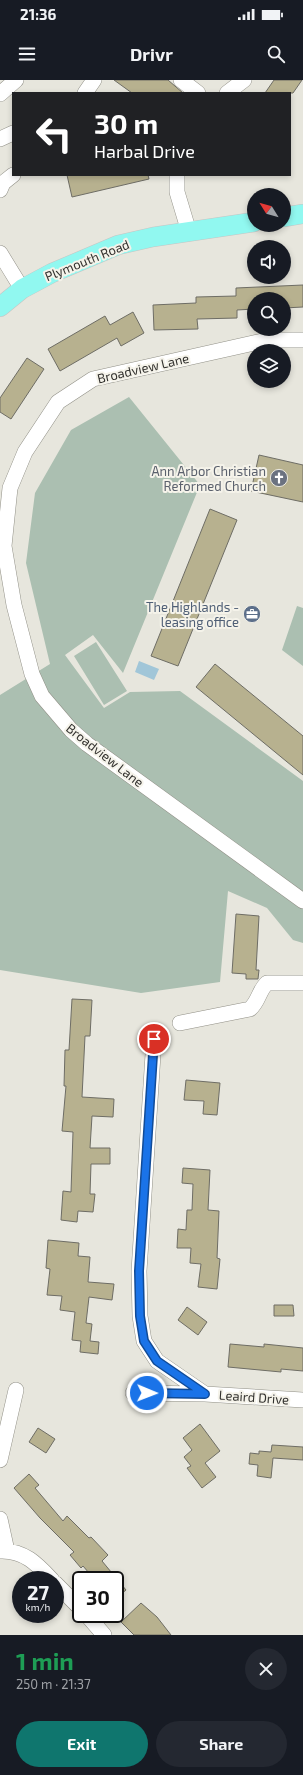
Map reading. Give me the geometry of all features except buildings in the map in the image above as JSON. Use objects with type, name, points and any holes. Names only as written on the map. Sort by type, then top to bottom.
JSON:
[{"type":"main road","points":[[291,216],[303,214]]},
{"type":"main road","name":"Plymouth Road","points":[[0,307],[19,292],[66,266],[118,245],[153,237],[247,223]]},
{"type":"street","points":[[0,94],[16,80]]},
{"type":"street","points":[[86,92],[94,80]]},
{"type":"street","points":[[181,80],[197,92]]},
{"type":"street","points":[[228,92],[244,80]]},
{"type":"street","points":[[0,139],[12,133]]},
{"type":"street","points":[[0,190],[3,183],[12,176]]},
{"type":"street","points":[[177,176],[177,192],[189,232]]},
{"type":"street","points":[[0,253],[19,292]]},
{"type":"street","points":[[0,274],[19,292]]},
{"type":"street","name":"Broadview Lane","points":[[303,340],[267,340],[94,379],[58,402],[25,452],[10,488],[4,546],[14,605],[32,674],[42,696],[56,714],[87,744],[303,902]]},
{"type":"street","points":[[180,1023],[250,1009],[255,1005],[263,986],[267,983],[303,983]]},
{"type":"street","points":[[154,1039],[139,1271],[140,1316],[144,1341],[157,1361],[205,1394]]},
{"type":"street","points":[[0,1460],[16,1390]]},
{"type":"street","name":"Leaird Drive","points":[[133,1393],[205,1394],[303,1400]]},
{"type":"street","points":[[0,1519],[4,1551],[22,1554],[34,1562],[43,1571]]},
{"type":"street","points":[[64,1592],[72,1600]]},
{"type":"street","points":[[94,1623],[104,1635]]},
{"type":"green space","points":[[129,397],[200,485],[123,673],[93,635],[65,655],[104,708],[130,692],[180,691],[303,781],[303,943],[293,940],[267,908],[228,891],[220,982],[141,993],[0,970],[0,695],[50,664],[26,563],[35,493],[71,430]]},
{"type":"green space","points":[[297,606],[303,608],[303,666],[282,650]]},
{"type":"green space","points":[[96,642],[127,691],[104,705],[74,656]]},
{"type":"water","points":[[139,661],[159,669],[154,680],[135,672]]},
{"type":"place","name":"Ann Arbor Christian Reformed Church","points":[[279,478]]},
{"type":"place","name":"The Highlands - leasing office","points":[[252,614]]},
{"type":"route","points":[[147,1393],[205,1394],[157,1361],[144,1341],[140,1316],[139,1271],[154,1039]]}]
